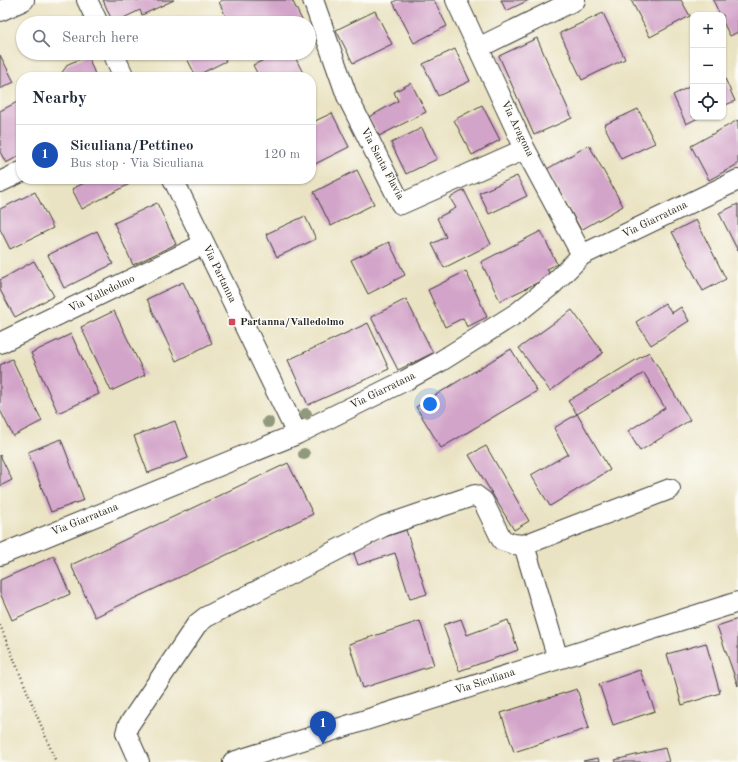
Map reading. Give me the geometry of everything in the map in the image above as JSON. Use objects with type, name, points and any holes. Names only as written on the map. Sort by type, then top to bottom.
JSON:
[{"type":"street","points":[[0,11],[24,0]]},
{"type":"street","points":[[87,0],[95,16]]},
{"type":"street","name":"Via Santa Flavia","points":[[313,0],[347,96],[401,204],[526,149]]},
{"type":"street","name":"Via Aragona","points":[[456,0],[526,149],[582,255]]},
{"type":"street","points":[[478,48],[575,0]]},
{"type":"street","points":[[116,60],[122,72]]},
{"type":"street","points":[[0,182],[16,174]]},
{"type":"street","name":"Via Giarratana","points":[[0,555],[297,434],[406,380],[441,361],[526,307],[552,285],[582,255],[738,180]]},
{"type":"street","name":"Via Partanna","points":[[175,184],[297,434]]},
{"type":"street","name":"Via Valledolmo","points":[[0,343],[204,244]]},
{"type":"street","points":[[139,762],[126,733],[128,726],[197,624],[206,617],[384,526],[475,495],[483,501],[502,540],[513,544],[524,545],[670,489]]},
{"type":"street","points":[[524,545],[558,659]]},
{"type":"street","name":"Via Siculiana","points":[[233,762],[738,602]]},
{"type":"path","points":[[0,625],[56,762]]},
{"type":"building","points":[[103,0],[174,0],[142,15],[140,10],[128,16],[110,16]]},
{"type":"building","points":[[223,0],[292,0],[300,16],[226,16],[219,2]]},
{"type":"building","points":[[397,0],[434,0],[447,26],[414,43],[393,2]]},
{"type":"building","points":[[501,0],[529,0],[506,11]]},
{"type":"building","points":[[631,0],[681,0],[690,16],[650,37]]},
{"type":"building","points":[[713,0],[738,0],[738,32],[730,36],[726,28],[726,12],[719,12]]},
{"type":"building","points":[[375,11],[392,44],[353,63],[336,30]]},
{"type":"building","points":[[603,13],[625,59],[582,80],[560,33]]},
{"type":"building","points":[[537,38],[572,118],[534,135],[499,56]]},
{"type":"building","points":[[455,49],[470,81],[438,96],[423,64]]},
{"type":"building","points":[[0,55],[14,82],[0,89]]},
{"type":"building","points":[[78,60],[90,60],[94,72],[62,72],[68,64]]},
{"type":"building","points":[[188,60],[226,61],[204,72],[194,72]]},
{"type":"building","points":[[264,60],[296,60],[302,72],[256,72],[253,65]]},
{"type":"building","points":[[726,81],[735,101],[726,105]]},
{"type":"building","points":[[411,83],[426,112],[379,136],[369,117],[398,101],[394,92]]},
{"type":"building","points":[[690,86],[690,120],[694,120],[686,124],[673,95]]},
{"type":"building","points":[[16,103],[16,158],[6,163],[0,152],[0,111]]},
{"type":"building","points":[[482,105],[500,140],[472,155],[454,120]]},
{"type":"building","points":[[638,109],[655,143],[621,159],[604,125]]},
{"type":"building","points":[[332,113],[349,147],[316,164],[316,121]]},
{"type":"building","points":[[738,120],[738,164],[709,180],[691,146]]},
{"type":"building","points":[[422,128],[437,159],[406,174],[391,143]]},
{"type":"building","points":[[589,145],[623,206],[581,230],[547,169]]},
{"type":"building","points":[[357,170],[374,204],[331,226],[314,192]]},
{"type":"building","points":[[517,176],[527,196],[489,214],[479,193]]},
{"type":"building","points":[[82,184],[130,184],[82,209],[72,189]]},
{"type":"building","points":[[464,190],[491,244],[444,268],[432,244],[446,237],[437,218],[456,208],[450,198]]},
{"type":"building","points":[[35,192],[53,228],[10,249],[0,229],[0,209]]},
{"type":"building","points":[[157,203],[176,244],[133,265],[114,223]]},
{"type":"building","points":[[738,204],[738,251],[719,213]]},
{"type":"building","points":[[305,216],[316,239],[277,257],[266,234]]},
{"type":"building","points":[[696,220],[726,279],[703,291],[672,232]]},
{"type":"building","points":[[97,231],[113,264],[64,288],[48,255]]},
{"type":"building","points":[[541,231],[557,264],[547,269],[551,276],[500,301],[481,262]]},
{"type":"building","points":[[389,242],[405,275],[368,294],[351,260]]},
{"type":"building","points":[[34,261],[54,296],[15,317],[0,290],[0,280]]},
{"type":"building","points":[[466,271],[487,317],[467,327],[463,318],[445,327],[428,290]]},
{"type":"building","points":[[183,282],[212,343],[176,361],[147,299]]},
{"type":"building","points":[[406,299],[433,353],[398,370],[371,317]]},
{"type":"building","points":[[665,303],[672,313],[681,307],[689,321],[651,345],[636,322]]},
{"type":"building","points":[[572,310],[603,353],[550,391],[519,348]]},
{"type":"building","points":[[114,311],[145,375],[111,391],[81,327]]},
{"type":"building","points":[[368,323],[389,369],[308,405],[288,360]]},
{"type":"building","points":[[71,334],[99,394],[58,413],[31,353]]},
{"type":"building","points":[[511,349],[537,391],[441,448],[416,407]]},
{"type":"building","points":[[649,352],[690,420],[640,451],[628,431],[665,408],[644,373],[577,414],[568,401]]},
{"type":"building","points":[[12,359],[42,421],[13,436],[0,410],[0,365]]},
{"type":"building","points":[[577,414],[610,470],[550,506],[531,475],[568,454],[554,428]]},
{"type":"building","points":[[175,421],[188,458],[148,473],[134,436]]},
{"type":"building","points":[[61,439],[84,500],[51,512],[28,452]]},
{"type":"building","points":[[486,446],[529,521],[514,530],[469,455]]},
{"type":"building","points":[[0,455],[12,480],[0,486]]},
{"type":"building","points":[[288,463],[313,514],[95,617],[71,565]]},
{"type":"building","points":[[406,530],[427,594],[410,599],[395,553],[358,565],[352,548]]},
{"type":"building","points":[[54,556],[70,594],[12,620],[0,593],[0,580]]},
{"type":"building","points":[[461,619],[467,635],[508,620],[518,650],[459,671],[443,625]]},
{"type":"building","points":[[738,619],[738,686],[717,626]]},
{"type":"building","points":[[420,621],[434,665],[363,688],[349,644]]},
{"type":"building","points":[[706,643],[720,693],[682,705],[667,654]]},
{"type":"building","points":[[640,670],[655,711],[613,725],[599,684]]},
{"type":"building","points":[[577,689],[589,728],[514,752],[501,713]]},
{"type":"building","points":[[665,748],[669,762],[616,762],[615,760]]},
{"type":"building","points":[[598,758],[599,762],[583,761]]},
{"type":"place","name":"Partanna/Valledolmo","points":[[232,322]]},
{"type":"place","name":"Siculiana/Pettineo","points":[[323,744]]}]
